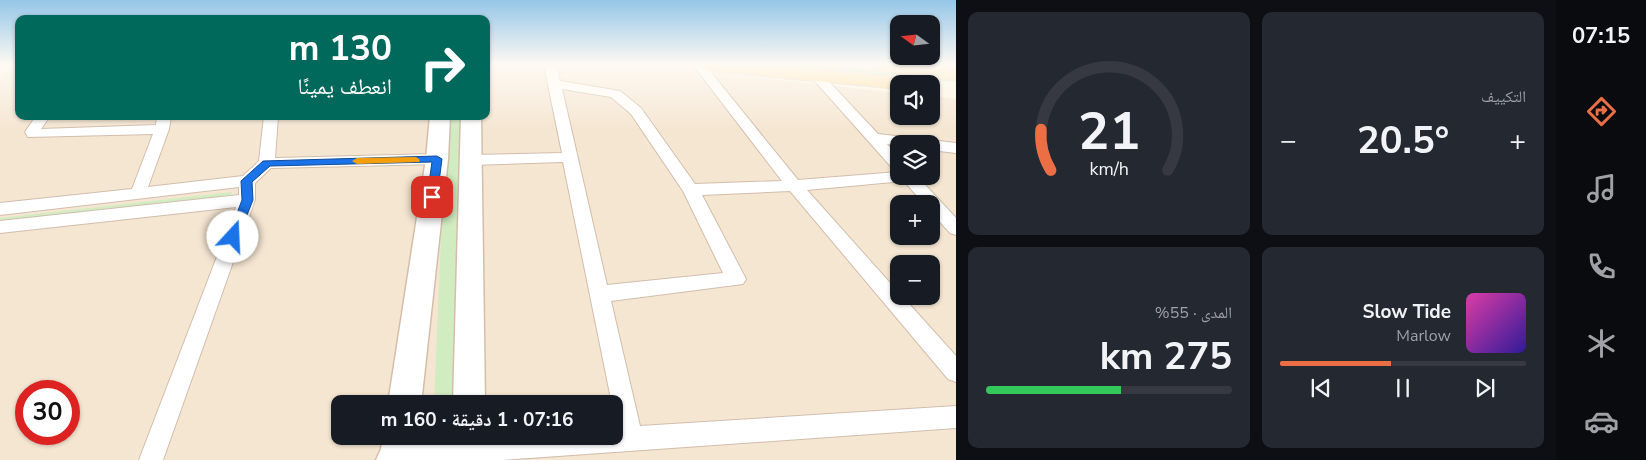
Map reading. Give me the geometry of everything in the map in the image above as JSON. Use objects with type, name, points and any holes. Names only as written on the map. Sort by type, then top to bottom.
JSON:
[{"type":"street","points":[[557,86],[630,438]]},
{"type":"street","points":[[571,86],[615,94],[636,111],[690,190],[736,278],[600,294]]},
{"type":"street","points":[[716,86],[794,186],[956,372]]},
{"type":"street","points":[[826,86],[890,157]]},
{"type":"street","points":[[40,120],[32,132],[33,134],[163,123],[138,193]]},
{"type":"street","points":[[151,460],[247,191],[267,163],[271,120]]},
{"type":"street","points":[[405,395],[437,159],[440,120]]},
{"type":"street","points":[[469,395],[470,120]]},
{"type":"street","points":[[872,138],[890,140]]},
{"type":"street","points":[[940,146],[956,148]]},
{"type":"street","points":[[471,160],[571,157]]},
{"type":"street","points":[[267,163],[437,159]]},
{"type":"street","points":[[690,190],[794,186],[890,178]]},
{"type":"street","points":[[915,185],[956,229]]},
{"type":"street","points":[[0,209],[138,193],[247,191]]},
{"type":"street","points":[[0,227],[247,191]]},
{"type":"street","points":[[397,450],[466,449],[956,417]]},
{"type":"shaded area","points":[[0,86],[15,86],[15,120],[490,120],[490,86],[839,86],[890,92],[890,125],[940,125],[940,97],[956,99],[956,460],[0,460]]},
{"type":"green space","points":[[446,120],[461,120],[461,395],[434,395]]},
{"type":"green space","points":[[232,192],[229,201],[0,228],[0,218]]},
{"type":"slow traffic","points":[[357,161],[416,160]]},
{"type":"route","points":[[233,237],[247,200],[246,181],[267,163],[437,159],[432,197]]}]
